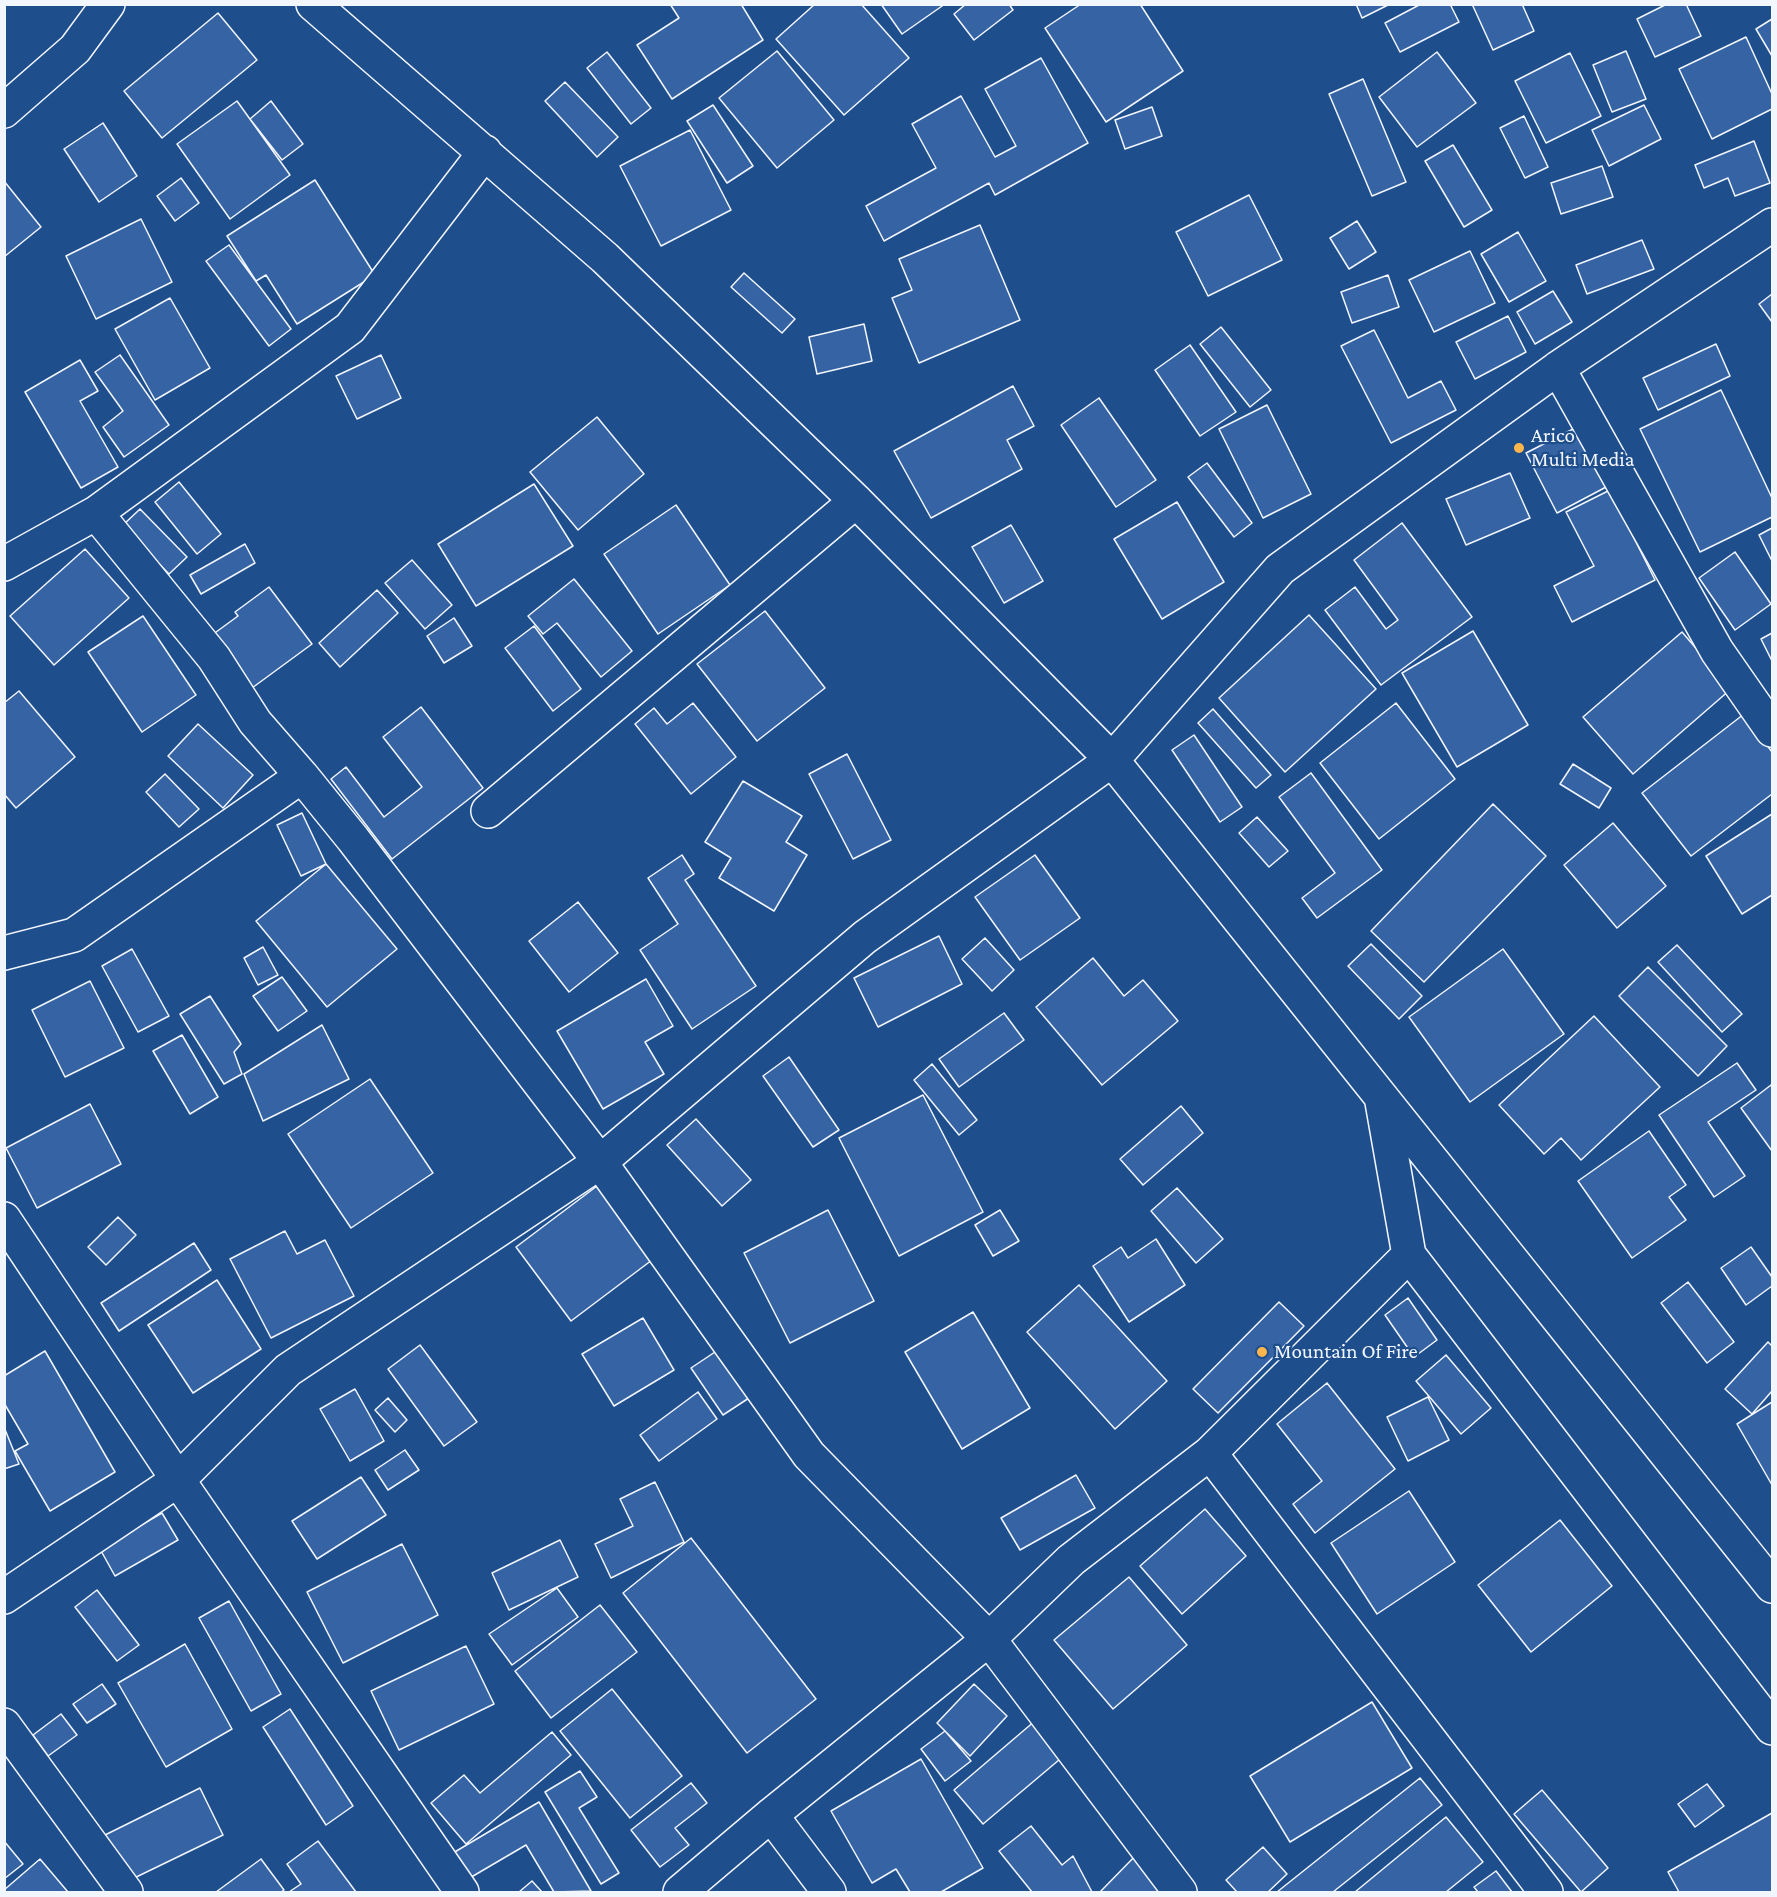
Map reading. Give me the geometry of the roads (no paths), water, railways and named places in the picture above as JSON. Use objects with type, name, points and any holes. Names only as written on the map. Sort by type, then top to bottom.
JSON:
[{"type":"street","points":[[4,111],[75,49],[108,4]]},
{"type":"street","points":[[313,4],[605,258],[856,501],[1112,759],[1382,1098],[1767,1566]]},
{"type":"street","points":[[4,564],[96,513],[350,328],[485,152]]},
{"type":"street","points":[[4,1598],[178,1480],[288,1370],[600,1162],[865,937],[1112,759],[1280,569],[1558,368],[1773,225]]},
{"type":"street","points":[[1558,368],[1717,651],[1773,730]]},
{"type":"street","points":[[488,811],[856,501]]},
{"type":"street","points":[[96,513],[214,658],[255,722],[353,839],[600,1162],[809,1455],[989,1639],[1180,1893]]},
{"type":"street","points":[[4,952],[74,935],[302,776]]},
{"type":"street","points":[[1382,1098],[1409,1255],[1773,1728]]},
{"type":"street","points":[[4,1219],[178,1480],[462,1893]]},
{"type":"street","points":[[680,1893],[771,1815],[989,1639],[1071,1560],[1210,1453],[1409,1255]]},
{"type":"street","points":[[1210,1453],[1546,1893]]},
{"type":"street","points":[[4,1725],[126,1893]]},
{"type":"street","points":[[771,1815],[829,1893]]},
{"type":"place","name":"Arico Multi Media","points":[[1519,448]]},
{"type":"place","name":"Mountain Of Fire","points":[[1262,1352]]}]
